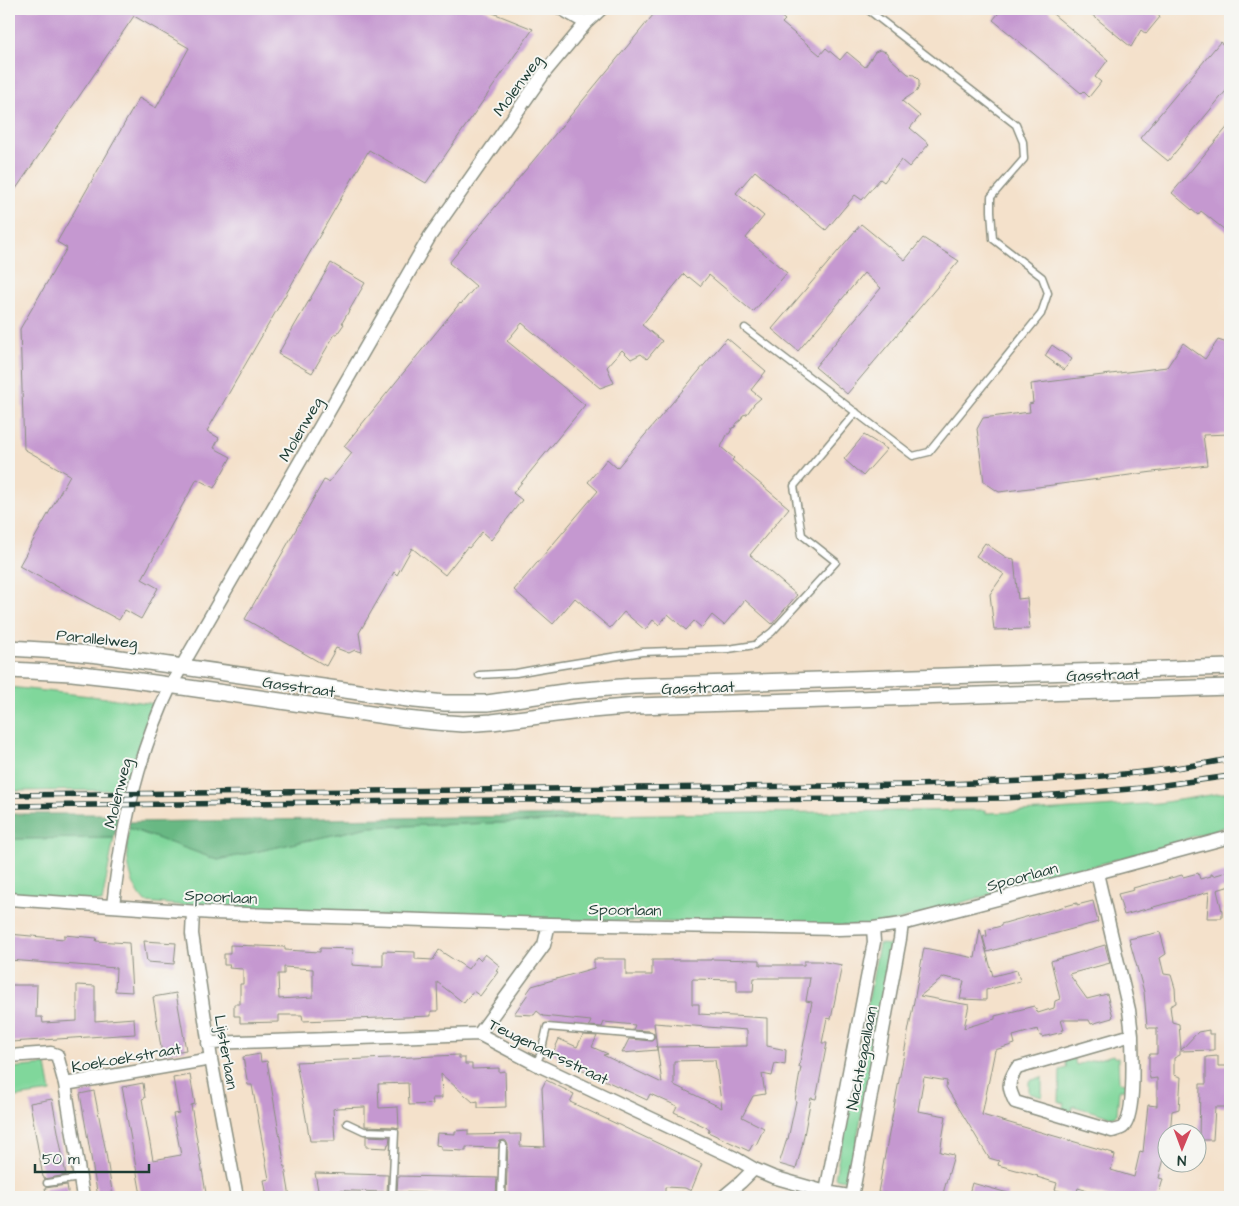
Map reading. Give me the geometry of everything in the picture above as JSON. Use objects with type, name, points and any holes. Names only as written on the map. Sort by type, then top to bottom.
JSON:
[{"type":"street","points":[[562,9],[586,23]]},
{"type":"street","name":"Molenweg","points":[[113,906],[123,832],[136,776],[148,739],[171,685],[430,236],[545,72],[586,23],[601,9]]},
{"type":"street","name":"Parallelweg","points":[[9,648],[99,655],[182,666]]},
{"type":"street","name":"Gasstraat","points":[[182,666],[415,700],[466,704],[571,691],[634,686],[1230,667]]},
{"type":"street","points":[[9,670],[72,673],[171,685]]},
{"type":"street","name":"Gasstraat","points":[[171,685],[406,719],[463,724],[580,710],[637,706],[1230,687]]},
{"type":"street","name":"Spoorlaan","points":[[9,899],[193,912],[548,924],[873,928],[902,924],[1230,837]]},
{"type":"street","points":[[1096,873],[1130,1010],[1132,1035],[1132,1100],[1128,1120],[1123,1128],[1112,1131],[1015,1102],[1009,1090],[1011,1077],[1017,1068],[1132,1035]]},
{"type":"street","name":"Lijsterlaan","points":[[193,912],[192,934],[208,1043],[237,1197]]},
{"type":"street","points":[[479,1034],[544,945],[548,924]]},
{"type":"street","name":"Nachtegaallaan","points":[[853,1197],[902,924]]},
{"type":"street","name":"Nachtegaallaan","points":[[826,1194],[874,942],[873,928]]},
{"type":"street","name":"Teugenaarsstraat","points":[[208,1043],[479,1034],[536,1064],[735,1158],[754,1169],[826,1194],[853,1197]]},
{"type":"street","name":"Koekoekstraat","points":[[9,1056],[51,1053],[57,1055],[65,1084],[211,1059]]},
{"type":"street","points":[[65,1084],[83,1197]]},
{"type":"street","points":[[724,1197],[754,1169]]},
{"type":"lane","points":[[745,328],[914,456],[928,452],[1041,314],[1048,293],[1042,277],[993,239],[990,211],[991,197],[1024,159],[1023,142],[1016,125],[867,9]]},
{"type":"lane","points":[[479,676],[516,673],[642,652],[728,649],[755,645],[772,632],[836,562],[802,535],[794,486],[856,412]]},
{"type":"lane","points":[[536,1064],[541,1053],[546,1027],[650,1036]]},
{"type":"lane","points":[[347,1123],[364,1131],[395,1132],[392,1197]]},
{"type":"lane","points":[[501,1197],[503,1145]]},
{"type":"lane","points":[[47,1183],[80,1178]]},
{"type":"green space","points":[[9,687],[156,704],[131,766],[124,790],[9,791]]},
{"type":"green space","points":[[1230,792],[1230,825],[1154,849],[896,921],[863,926],[278,914],[145,902],[134,883],[129,869],[127,854],[129,828],[218,860],[369,827],[562,821],[587,815],[986,810],[986,813],[1041,811],[1159,803]]},
{"type":"green space","points":[[9,814],[102,814],[119,816],[114,838],[9,839]]},
{"type":"green space","points":[[587,815],[562,821],[369,827],[218,860],[129,828],[129,822]]},
{"type":"green space","points":[[114,838],[102,902],[9,896],[9,839]]},
{"type":"green space","points":[[879,944],[894,945],[849,1181],[835,1178]]},
{"type":"green space","points":[[1113,1055],[1115,1058],[1118,1058],[1119,1082],[1126,1083],[1126,1090],[1119,1090],[1117,1114],[1112,1117],[1073,1106],[1070,1113],[1062,1111],[1064,1103],[1059,1102],[1060,1070],[1067,1068],[1065,1060],[1074,1058],[1076,1065]]},
{"type":"green space","points":[[46,1065],[51,1092],[9,1098],[9,1068]]},
{"type":"green space","points":[[1042,1077],[1042,1097],[1029,1093],[1029,1081]]},
{"type":"building","points":[[9,9],[483,9],[533,29],[426,183],[369,150],[207,431],[219,438],[214,448],[231,457],[214,488],[197,479],[142,579],[158,588],[141,619],[125,610],[119,620],[19,566],[70,475],[24,449],[20,329],[67,248],[57,242],[139,98],[156,108],[189,48],[134,16],[9,199]]},
{"type":"building","points":[[658,9],[772,9],[785,20],[782,23],[820,55],[826,48],[840,60],[847,52],[865,67],[875,52],[880,50],[886,52],[908,74],[914,75],[919,80],[917,91],[902,101],[920,116],[910,128],[929,144],[909,167],[901,160],[884,182],[880,179],[862,200],[855,195],[826,230],[755,171],[736,193],[764,216],[746,238],[787,273],[753,312],[709,275],[700,286],[684,274],[642,325],[662,341],[647,359],[641,354],[631,359],[622,350],[607,367],[614,383],[600,388],[522,323],[507,341],[585,405],[513,493],[522,500],[491,540],[482,532],[469,548],[467,547],[445,575],[412,548],[397,575],[394,572],[359,633],[362,652],[355,650],[349,653],[336,648],[326,666],[245,619],[324,480],[329,482],[352,453],[344,446],[460,303],[476,286],[449,263]]},
{"type":"building","points":[[1002,9],[1047,9],[1108,60],[1095,77],[1101,82],[1089,97],[1083,91],[1081,93],[993,20]]},
{"type":"building","points":[[1085,9],[1149,9],[1160,17],[1146,34],[1141,30],[1131,47]]},
{"type":"building","points":[[1220,42],[1230,50],[1230,86],[1168,161],[1140,138]]},
{"type":"building","points":[[1230,124],[1230,234],[1201,211],[1198,215],[1172,193]]},
{"type":"building","points":[[861,224],[905,260],[923,238],[959,261],[847,394],[815,367],[881,288],[864,273],[798,351],[772,329]]},
{"type":"building","points":[[331,263],[365,283],[342,323],[344,324],[335,334],[312,373],[278,354]]},
{"type":"building","points":[[727,338],[766,371],[751,390],[761,398],[732,428],[721,447],[734,458],[732,460],[789,508],[750,555],[797,595],[772,624],[745,600],[724,625],[712,615],[702,628],[694,621],[686,630],[668,614],[659,625],[653,620],[645,630],[624,612],[610,628],[575,598],[553,624],[514,590],[598,491],[588,482],[607,459],[617,468]]},
{"type":"building","points":[[1218,340],[1230,344],[1230,434],[1203,435],[1207,465],[999,492],[984,482],[977,429],[983,418],[1030,412],[1029,404],[1033,403],[1031,384],[1167,367],[1183,343],[1205,359]]},
{"type":"building","points":[[1052,345],[1072,359],[1064,370],[1045,356]]},
{"type":"building","points":[[864,435],[887,449],[863,476],[844,459]]},
{"type":"building","points":[[985,543],[1007,558],[1014,559],[1018,599],[1027,598],[1030,629],[994,630],[990,594],[1004,574],[976,556]]},
{"type":"building","points":[[1230,871],[1230,886],[1217,890],[1222,918],[1207,918],[1209,892],[1124,915],[1118,894],[1182,875],[1183,877],[1198,873],[1200,879],[1211,876],[1211,874],[1213,876]]},
{"type":"building","points":[[1093,901],[1098,922],[987,952],[983,937],[987,936],[986,930],[1040,913],[1077,903],[1077,905]]},
{"type":"building","points":[[980,929],[993,976],[1017,970],[1020,981],[986,990],[986,1000],[960,999],[964,981],[944,977],[920,996],[969,1005],[964,1028],[995,1019],[995,1016],[1034,1006],[1038,1013],[1054,1008],[1055,1001],[1060,999],[1051,961],[1105,945],[1110,963],[1069,974],[1087,999],[1107,994],[1113,1017],[1091,1024],[1089,1020],[1061,1020],[1063,1032],[1042,1037],[1038,1029],[1013,1036],[1015,1044],[995,1050],[982,1115],[1113,1153],[1115,1155],[1111,1170],[1134,1177],[1140,1151],[1143,1152],[1148,1105],[1157,1106],[1157,1078],[1150,1079],[1149,1077],[1149,1056],[1150,1054],[1157,1054],[1157,1028],[1147,1027],[1144,992],[1129,939],[1160,932],[1166,954],[1160,958],[1164,974],[1171,975],[1175,988],[1176,1003],[1170,1006],[1172,1022],[1179,1024],[1181,1050],[1198,1032],[1209,1030],[1209,1034],[1214,1034],[1214,1050],[1180,1051],[1180,1055],[1174,1058],[1174,1075],[1181,1077],[1179,1109],[1172,1111],[1171,1124],[1156,1124],[1156,1174],[1160,1174],[1159,1178],[1163,1179],[1158,1197],[1109,1197],[1078,1188],[1076,1195],[1055,1190],[1057,1183],[998,1165],[999,1161],[989,1158],[946,1087],[947,1081],[924,1077],[918,1111],[946,1116],[940,1152],[954,1155],[942,1197],[909,1197],[878,1192],[924,948],[975,958]]},
{"type":"building","points":[[9,934],[64,939],[64,935],[97,938],[96,941],[129,943],[132,992],[115,991],[116,968],[9,960]]},
{"type":"building","points":[[144,941],[176,943],[174,964],[147,962]]},
{"type":"building","points":[[230,945],[285,947],[285,950],[320,952],[320,948],[353,949],[352,965],[383,966],[383,951],[415,952],[415,959],[433,960],[439,950],[468,969],[477,957],[480,960],[485,954],[500,966],[496,971],[498,972],[480,996],[473,991],[464,1003],[437,982],[438,1011],[431,1011],[431,1016],[303,1021],[302,1015],[279,1015],[279,1022],[240,1023],[240,1016],[234,1016],[234,1004],[240,1004],[240,984],[243,984],[243,969],[229,968],[230,965],[224,965],[224,954],[230,954]],"holes":[[[284,967],[313,969],[313,997],[279,999],[278,974],[284,974]]]},
{"type":"building","points":[[594,959],[626,959],[626,975],[652,975],[652,960],[760,960],[760,965],[804,965],[804,961],[820,961],[842,965],[831,1019],[827,1018],[822,1043],[827,1043],[816,1099],[811,1098],[796,1169],[779,1164],[788,1139],[796,1101],[801,1067],[799,1067],[812,1002],[806,1001],[810,978],[754,978],[753,992],[737,992],[737,980],[692,979],[692,1004],[699,1004],[699,1014],[767,1018],[767,1046],[786,1050],[785,1065],[775,1063],[772,1076],[762,1074],[765,1094],[753,1096],[742,1117],[764,1128],[756,1145],[753,1144],[749,1151],[708,1132],[710,1129],[674,1112],[677,1106],[650,1094],[647,1100],[557,1058],[558,1056],[553,1053],[559,1039],[577,1047],[583,1035],[597,1036],[592,1047],[608,1054],[603,1055],[662,1083],[657,1047],[747,1046],[747,1030],[654,1023],[657,1050],[622,1053],[629,1039],[652,1041],[654,1033],[633,1030],[635,1025],[604,1022],[602,1027],[589,1026],[591,1021],[543,1016],[537,1011],[534,1015],[514,1014],[532,986],[594,968]],"holes":[[[715,1060],[722,1108],[674,1085],[674,1061]]]},
{"type":"building","points":[[9,985],[37,985],[36,1017],[42,1017],[43,1023],[77,1021],[77,985],[95,986],[95,1021],[134,1018],[135,1034],[11,1042]]},
{"type":"building","points":[[176,993],[186,1050],[162,1054],[153,997]]},
{"type":"building","points":[[260,1054],[261,1062],[267,1061],[290,1197],[267,1197],[264,1180],[269,1179],[252,1085],[248,1085],[243,1057]]},
{"type":"building","points":[[459,1055],[459,1058],[465,1058],[465,1064],[472,1064],[472,1069],[499,1068],[499,1072],[505,1071],[506,1107],[478,1108],[478,1101],[473,1102],[441,1074],[442,1098],[432,1098],[433,1104],[409,1105],[408,1083],[378,1084],[379,1108],[398,1107],[399,1129],[395,1127],[365,1126],[365,1107],[337,1108],[333,1109],[335,1141],[310,1141],[296,1062]]},
{"type":"building","points":[[1218,1056],[1218,1066],[1229,1066],[1230,1107],[1215,1107],[1213,1140],[1206,1140],[1206,1124],[1199,1124],[1200,1084],[1206,1084],[1206,1057]]},
{"type":"building","points":[[190,1075],[195,1104],[191,1105],[206,1193],[184,1197],[141,1195],[122,1087],[143,1083],[145,1098],[142,1099],[153,1160],[181,1155],[173,1114],[179,1113],[173,1078]]},
{"type":"building","points":[[546,1080],[574,1094],[570,1102],[702,1164],[691,1191],[685,1188],[665,1187],[665,1197],[506,1197],[508,1145],[506,1141],[500,1141],[498,1148],[466,1147],[466,1151],[441,1150],[441,1146],[436,1145],[437,1133],[455,1134],[455,1131],[468,1130],[468,1135],[521,1134],[520,1146],[545,1147],[542,1088]]},
{"type":"building","points":[[94,1091],[113,1197],[98,1197],[80,1094]]},
{"type":"building","points":[[52,1099],[66,1175],[44,1179],[30,1103]]},
{"type":"building","points":[[366,1136],[390,1137],[389,1144],[387,1148],[366,1147]]},
{"type":"building","points":[[315,1173],[388,1175],[387,1192],[318,1190]]},
{"type":"building","points":[[398,1176],[497,1178],[496,1196],[397,1192]]},
{"type":"building","points":[[972,1183],[1008,1193],[1008,1197],[968,1197]]},
{"type":"building","points":[[67,1185],[69,1197],[47,1197],[45,1188]]},
{"type":"railway","points":[[9,795],[953,784],[1112,775],[1191,766],[1230,759]]},
{"type":"railway","points":[[9,806],[502,800],[1004,798],[1142,788],[1230,776]]}]
